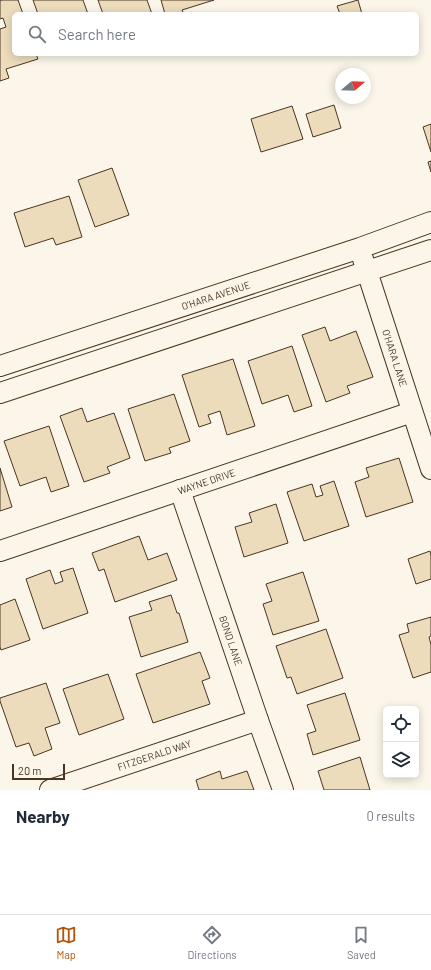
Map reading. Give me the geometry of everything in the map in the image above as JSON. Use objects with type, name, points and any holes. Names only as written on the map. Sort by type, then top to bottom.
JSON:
[{"type":"street","name":"O'HARA AVENUE","points":[[0,366],[360,248],[431,222]]},
{"type":"street","name":"O'HARA LANE","points":[[360,248],[431,469]]},
{"type":"street","points":[[0,393],[431,250]]},
{"type":"street","name":"WAYNE DRIVE","points":[[0,550],[412,412]]},
{"type":"street","name":"BOND LANE","points":[[180,490],[283,790]]},
{"type":"street","name":"FITZGERALD WAY","points":[[50,790],[258,720]]},
{"type":"building","points":[[18,0],[22,12],[12,12],[12,56],[37,56],[38,59],[6,69],[9,78],[0,81],[0,29],[6,27],[3,18],[0,19],[0,1]]},
{"type":"building","points":[[33,0],[83,0],[87,12],[37,12]]},
{"type":"building","points":[[98,0],[147,0],[151,12],[102,12]]},
{"type":"building","points":[[161,0],[214,0],[182,10],[183,12],[164,12]]},
{"type":"building","points":[[358,0],[361,12],[339,12],[337,6]]},
{"type":"building","points":[[334,105],[341,128],[313,137],[306,114]]},
{"type":"building","points":[[292,106],[303,139],[261,152],[251,119]]},
{"type":"building","points":[[431,124],[431,152],[423,127]]},
{"type":"building","points":[[431,161],[431,172],[428,162]]},
{"type":"building","points":[[112,168],[129,215],[95,227],[78,180]]},
{"type":"building","points":[[69,196],[82,237],[56,245],[53,238],[25,247],[14,213]]},
{"type":"building","points":[[325,327],[330,341],[356,331],[373,377],[347,386],[350,393],[326,402],[302,335]]},
{"type":"building","points":[[292,346],[312,406],[294,412],[288,395],[262,404],[248,361]]},
{"type":"building","points":[[233,359],[255,426],[227,435],[220,411],[208,415],[211,423],[199,427],[182,375]]},
{"type":"building","points":[[174,394],[190,441],[169,448],[171,453],[145,461],[128,409]]},
{"type":"building","points":[[82,408],[87,422],[114,413],[130,458],[107,467],[110,473],[84,482],[60,416]]},
{"type":"building","points":[[49,426],[69,486],[51,492],[46,477],[20,486],[4,441]]},
{"type":"building","points":[[399,458],[413,502],[366,517],[355,482],[369,477],[366,468]]},
{"type":"building","points":[[0,468],[12,507],[0,511]]},
{"type":"building","points":[[334,481],[349,526],[304,541],[287,492],[312,484],[316,497],[323,495],[320,486]]},
{"type":"building","points":[[276,504],[288,543],[244,557],[235,527],[252,522],[249,513]]},
{"type":"building","points":[[139,536],[148,560],[167,553],[177,580],[115,602],[104,569],[99,571],[92,553]]},
{"type":"building","points":[[430,551],[431,579],[416,584],[408,559]]},
{"type":"building","points":[[73,568],[88,613],[43,629],[26,579],[50,570],[55,584],[63,581],[60,572]]},
{"type":"building","points":[[303,572],[319,621],[273,635],[263,604],[272,601],[266,584]]},
{"type":"building","points":[[171,595],[177,613],[179,613],[188,642],[141,657],[129,617],[152,610],[149,602]]},
{"type":"building","points":[[15,599],[30,640],[1,650],[0,605]]},
{"type":"building","points":[[431,617],[431,636],[429,637],[431,645],[431,672],[413,678],[399,635],[409,632],[407,624]]},
{"type":"building","points":[[326,629],[343,678],[297,694],[291,677],[287,678],[276,646]]},
{"type":"building","points":[[200,652],[210,678],[202,681],[210,704],[153,723],[136,674]]},
{"type":"building","points":[[108,674],[124,719],[79,735],[63,689]]},
{"type":"building","points":[[46,683],[60,723],[45,728],[52,749],[34,756],[29,743],[16,747],[0,698]]},
{"type":"building","points":[[345,693],[360,740],[313,755],[307,734],[316,731],[307,705]]},
{"type":"building","points":[[360,757],[370,790],[324,790],[318,771]]},
{"type":"building","points":[[220,771],[222,779],[247,771],[254,790],[199,790],[196,780]]}]
